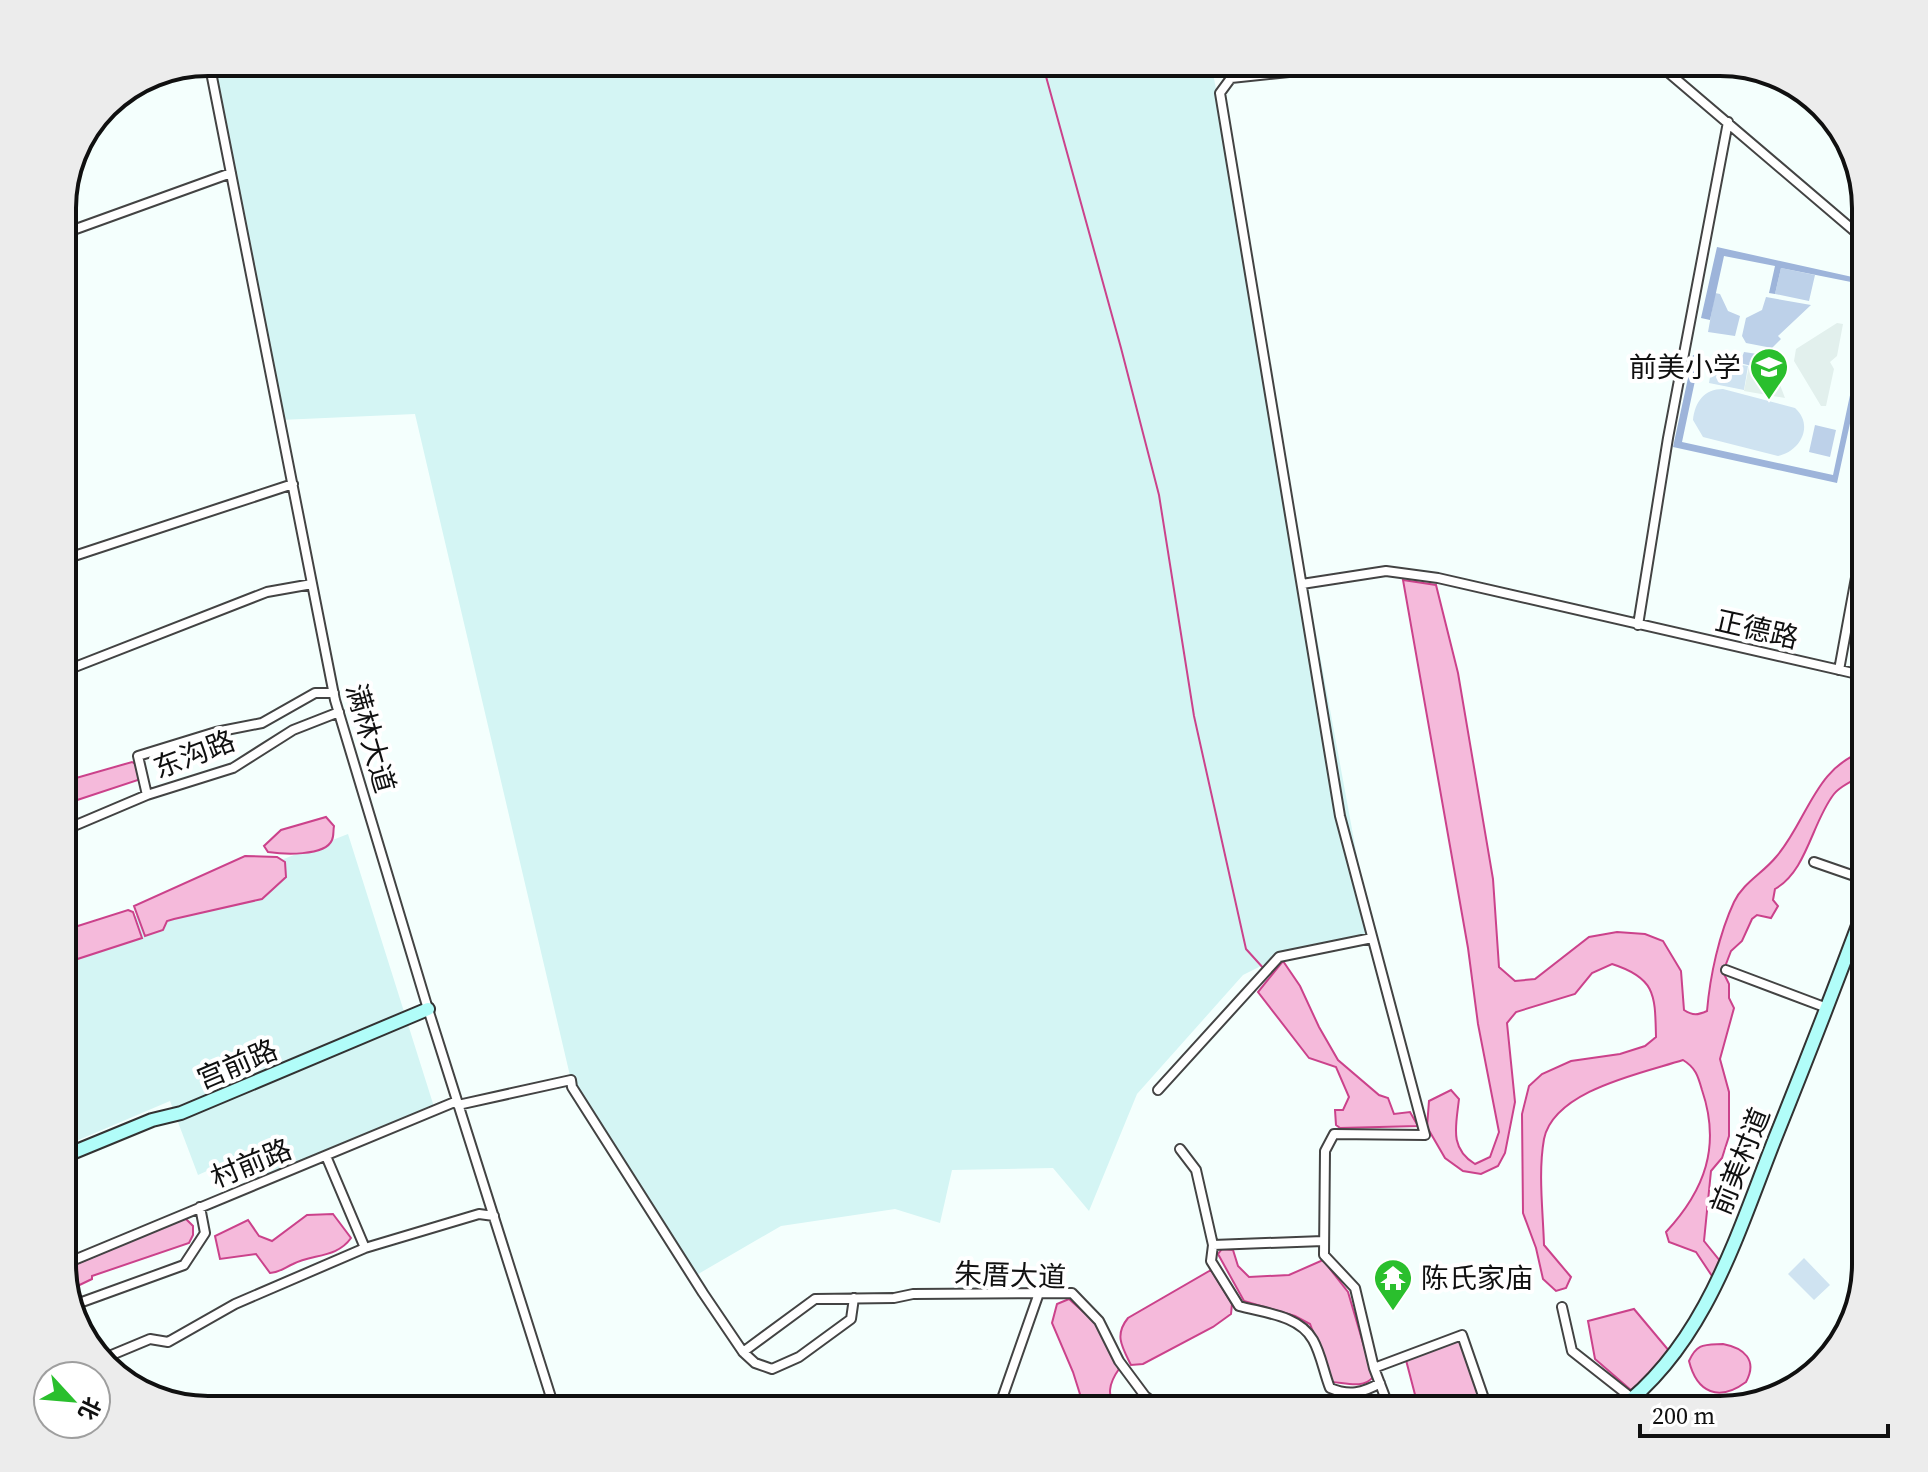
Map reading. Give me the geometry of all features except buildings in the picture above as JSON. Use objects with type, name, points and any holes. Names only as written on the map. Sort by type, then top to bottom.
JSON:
[{"type":"street","name":"满林大道","points":[[212,76],[334,693],[428,1009],[551,1396]]},
{"type":"street","points":[[1250,76],[1231,78],[1220,93],[1340,816],[1425,1135],[1334,1134],[1325,1151],[1324,1255],[1355,1288],[1374,1368],[1385,1396]]},
{"type":"street","points":[[1673,76],[1852,229]]},
{"type":"street","points":[[1638,625],[1668,438],[1728,122]]},
{"type":"street","points":[[76,229],[231,173]]},
{"type":"street","points":[[76,555],[293,484]]},
{"type":"street","name":"正德路","points":[[1302,584],[1386,571],[1438,578],[1852,673]]},
{"type":"street","points":[[76,667],[267,592],[312,584]]},
{"type":"street","points":[[1839,670],[1852,599]]},
{"type":"street","points":[[147,795],[138,756],[216,732],[262,723],[315,693],[334,693]]},
{"type":"street","name":"东沟路","points":[[76,825],[147,795],[233,768],[293,730],[339,712]]},
{"type":"street","points":[[1814,862],[1852,875]]},
{"type":"street","points":[[1158,1090],[1279,957],[1372,938]]},
{"type":"street","name":"前美村道","points":[[1636,1396],[1672,1357],[1716,1289],[1852,941]]},
{"type":"street","points":[[1726,970],[1827,1008]]},
{"type":"street","name":"宫前路","points":[[76,1151],[152,1120],[181,1113],[428,1009]]},
{"type":"street","name":"村前路","points":[[76,1259],[458,1103],[571,1080],[572,1087],[743,1352]]},
{"type":"street","points":[[1180,1149],[1196,1170],[1213,1245],[1211,1261],[1239,1306],[1296,1322],[1307,1331],[1330,1388],[1341,1393],[1356,1393],[1380,1383]]},
{"type":"street","points":[[326,1156],[365,1248]]},
{"type":"street","points":[[82,1302],[184,1265],[205,1233],[200,1207]]},
{"type":"street","points":[[113,1355],[150,1339],[168,1342],[235,1304],[365,1248],[479,1214],[494,1216]]},
{"type":"street","points":[[1213,1245],[1323,1241]]},
{"type":"street","points":[[1003,1396],[1039,1293]]},
{"type":"street","name":"朱厝大道","points":[[743,1352],[815,1299],[894,1298],[913,1294],[1072,1293],[1099,1321],[1119,1361],[1145,1396]]},
{"type":"street","points":[[743,1352],[755,1363],[772,1369],[799,1357],[851,1319],[851,1298]]},
{"type":"street","points":[[1562,1307],[1572,1351],[1629,1396]]},
{"type":"street","points":[[1374,1368],[1462,1335],[1483,1396]]},
{"type":"shaded area","points":[[212,76],[1214,76],[1372,938],[1279,957],[1243,975],[1137,1094],[1089,1211],[1053,1168],[952,1170],[940,1223],[895,1209],[781,1226],[693,1277],[571,1080],[415,414],[280,420]]},
{"type":"shaded area","points":[[1717,247],[1852,277],[1852,282],[1781,268],[1775,294],[1769,293],[1775,266],[1724,256],[1710,320],[1701,318]]},
{"type":"shaded area","points":[[1781,268],[1815,275],[1809,301],[1775,294]]},
{"type":"shaded area","points":[[1715,293],[1720,294],[1728,311],[1740,316],[1735,336],[1708,332]]},
{"type":"shaded area","points":[[1766,297],[1811,305],[1778,336],[1781,339],[1772,348],[1746,343],[1742,336],[1746,318],[1762,310]]},
{"type":"shaded area","points":[[1837,323],[1843,324],[1837,356],[1830,362],[1834,369],[1826,406],[1821,406],[1794,361],[1796,349]]},
{"type":"shaded area","points":[[1744,352],[1771,356],[1774,368],[1767,370],[1740,363]]},
{"type":"shaded area","points":[[1693,355],[1700,357],[1682,442],[1833,475],[1852,386],[1852,414],[1837,483],[1673,447]]},
{"type":"shaded area","points":[[1713,360],[1748,366],[1744,390],[1709,383]]},
{"type":"shaded area","points":[[1749,366],[1768,371],[1774,369],[1785,398],[1744,391]]},
{"type":"shaded area","points":[[1723,389],[1795,408],[1804,422],[1798,443],[1778,456],[1703,437],[1693,420],[1696,408],[1706,394]]},
{"type":"shaded area","points":[[1815,425],[1836,430],[1830,457],[1809,452]]},
{"type":"shaded area","points":[[1403,580],[1436,585],[1458,673],[1493,879],[1499,967],[1515,981],[1535,979],[1589,937],[1617,932],[1645,934],[1663,941],[1681,971],[1684,1010],[1696,1014],[1707,1011],[1720,941],[1738,895],[1787,843],[1823,781],[1852,757],[1852,781],[1834,794],[1826,805],[1795,870],[1775,889],[1773,900],[1778,906],[1771,918],[1757,915],[1752,919],[1742,941],[1731,951],[1723,972],[1734,1008],[1720,1059],[1729,1092],[1729,1136],[1722,1158],[1711,1171],[1704,1241],[1720,1261],[1714,1279],[1696,1252],[1669,1242],[1666,1232],[1700,1183],[1709,1148],[1708,1110],[1701,1085],[1694,1069],[1683,1060],[1602,1086],[1564,1108],[1551,1122],[1544,1139],[1541,1165],[1544,1245],[1571,1277],[1566,1288],[1556,1291],[1543,1279],[1523,1213],[1522,1114],[1529,1086],[1542,1074],[1571,1061],[1620,1054],[1645,1046],[1656,1037],[1655,1010],[1650,990],[1637,975],[1626,969],[1612,964],[1592,973],[1575,994],[1516,1012],[1507,1023],[1515,1102],[1505,1153],[1498,1166],[1481,1174],[1463,1171],[1445,1158],[1427,1127],[1429,1101],[1451,1090],[1459,1099],[1456,1136],[1467,1158],[1475,1164],[1490,1157],[1499,1132],[1478,1024],[1468,948]]},
{"type":"shaded area","points":[[132,762],[137,765],[141,775],[138,780],[76,800],[76,778]]},
{"type":"shaded area","points":[[326,817],[334,826],[333,837],[321,849],[283,853],[268,852],[264,846],[281,830]]},
{"type":"shaded area","points":[[348,834],[435,1110],[248,1189],[238,1157],[198,1175],[170,1101],[76,1141],[76,937]]},
{"type":"shaded area","points":[[245,856],[277,857],[285,862],[286,877],[262,899],[167,921],[163,930],[145,936],[134,906]]},
{"type":"shaded area","points":[[128,910],[133,912],[142,938],[76,959],[76,927]]},
{"type":"shaded area","points":[[1283,961],[1300,986],[1338,1060],[1379,1095],[1388,1098],[1394,1114],[1410,1112],[1418,1126],[1340,1128],[1336,1125],[1335,1110],[1343,1110],[1349,1097],[1336,1067],[1309,1058],[1258,992]]},
{"type":"shaded area","points":[[333,1214],[351,1238],[332,1252],[270,1273],[256,1254],[220,1259],[215,1236],[248,1220],[259,1236],[272,1241],[307,1215]]},
{"type":"shaded area","points":[[185,1218],[193,1226],[189,1243],[92,1276],[92,1279],[78,1286],[76,1264]]},
{"type":"shaded area","points":[[1222,1249],[1233,1250],[1238,1266],[1249,1277],[1289,1275],[1323,1260],[1348,1292],[1373,1377],[1360,1384],[1332,1382],[1310,1324],[1295,1316],[1244,1301],[1218,1254]]},
{"type":"shaded area","points":[[1804,1258],[1830,1285],[1814,1300],[1788,1274]]},
{"type":"shaded area","points":[[1211,1270],[1232,1304],[1231,1314],[1213,1327],[1143,1364],[1131,1365],[1120,1336],[1128,1318]]},
{"type":"shaded area","points":[[1069,1299],[1096,1323],[1119,1369],[1113,1379],[1111,1396],[1081,1396],[1052,1323],[1057,1304]]},
{"type":"shaded area","points":[[1634,1309],[1670,1352],[1632,1391],[1595,1359],[1588,1321]]},
{"type":"shaded area","points":[[1460,1339],[1479,1396],[1415,1396],[1406,1360]]},
{"type":"shaded area","points":[[1723,1344],[1743,1352],[1750,1361],[1750,1367],[1746,1382],[1718,1393],[1697,1381],[1689,1361],[1702,1346]]},
{"type":"waterway","points":[[1046,76],[1159,495],[1194,716],[1246,949],[1265,970]]},
{"type":"place","name":"前美小学","points":[[1769,401]]},
{"type":"place","name":"陈氏家庙","points":[[1393,1312]]}]
